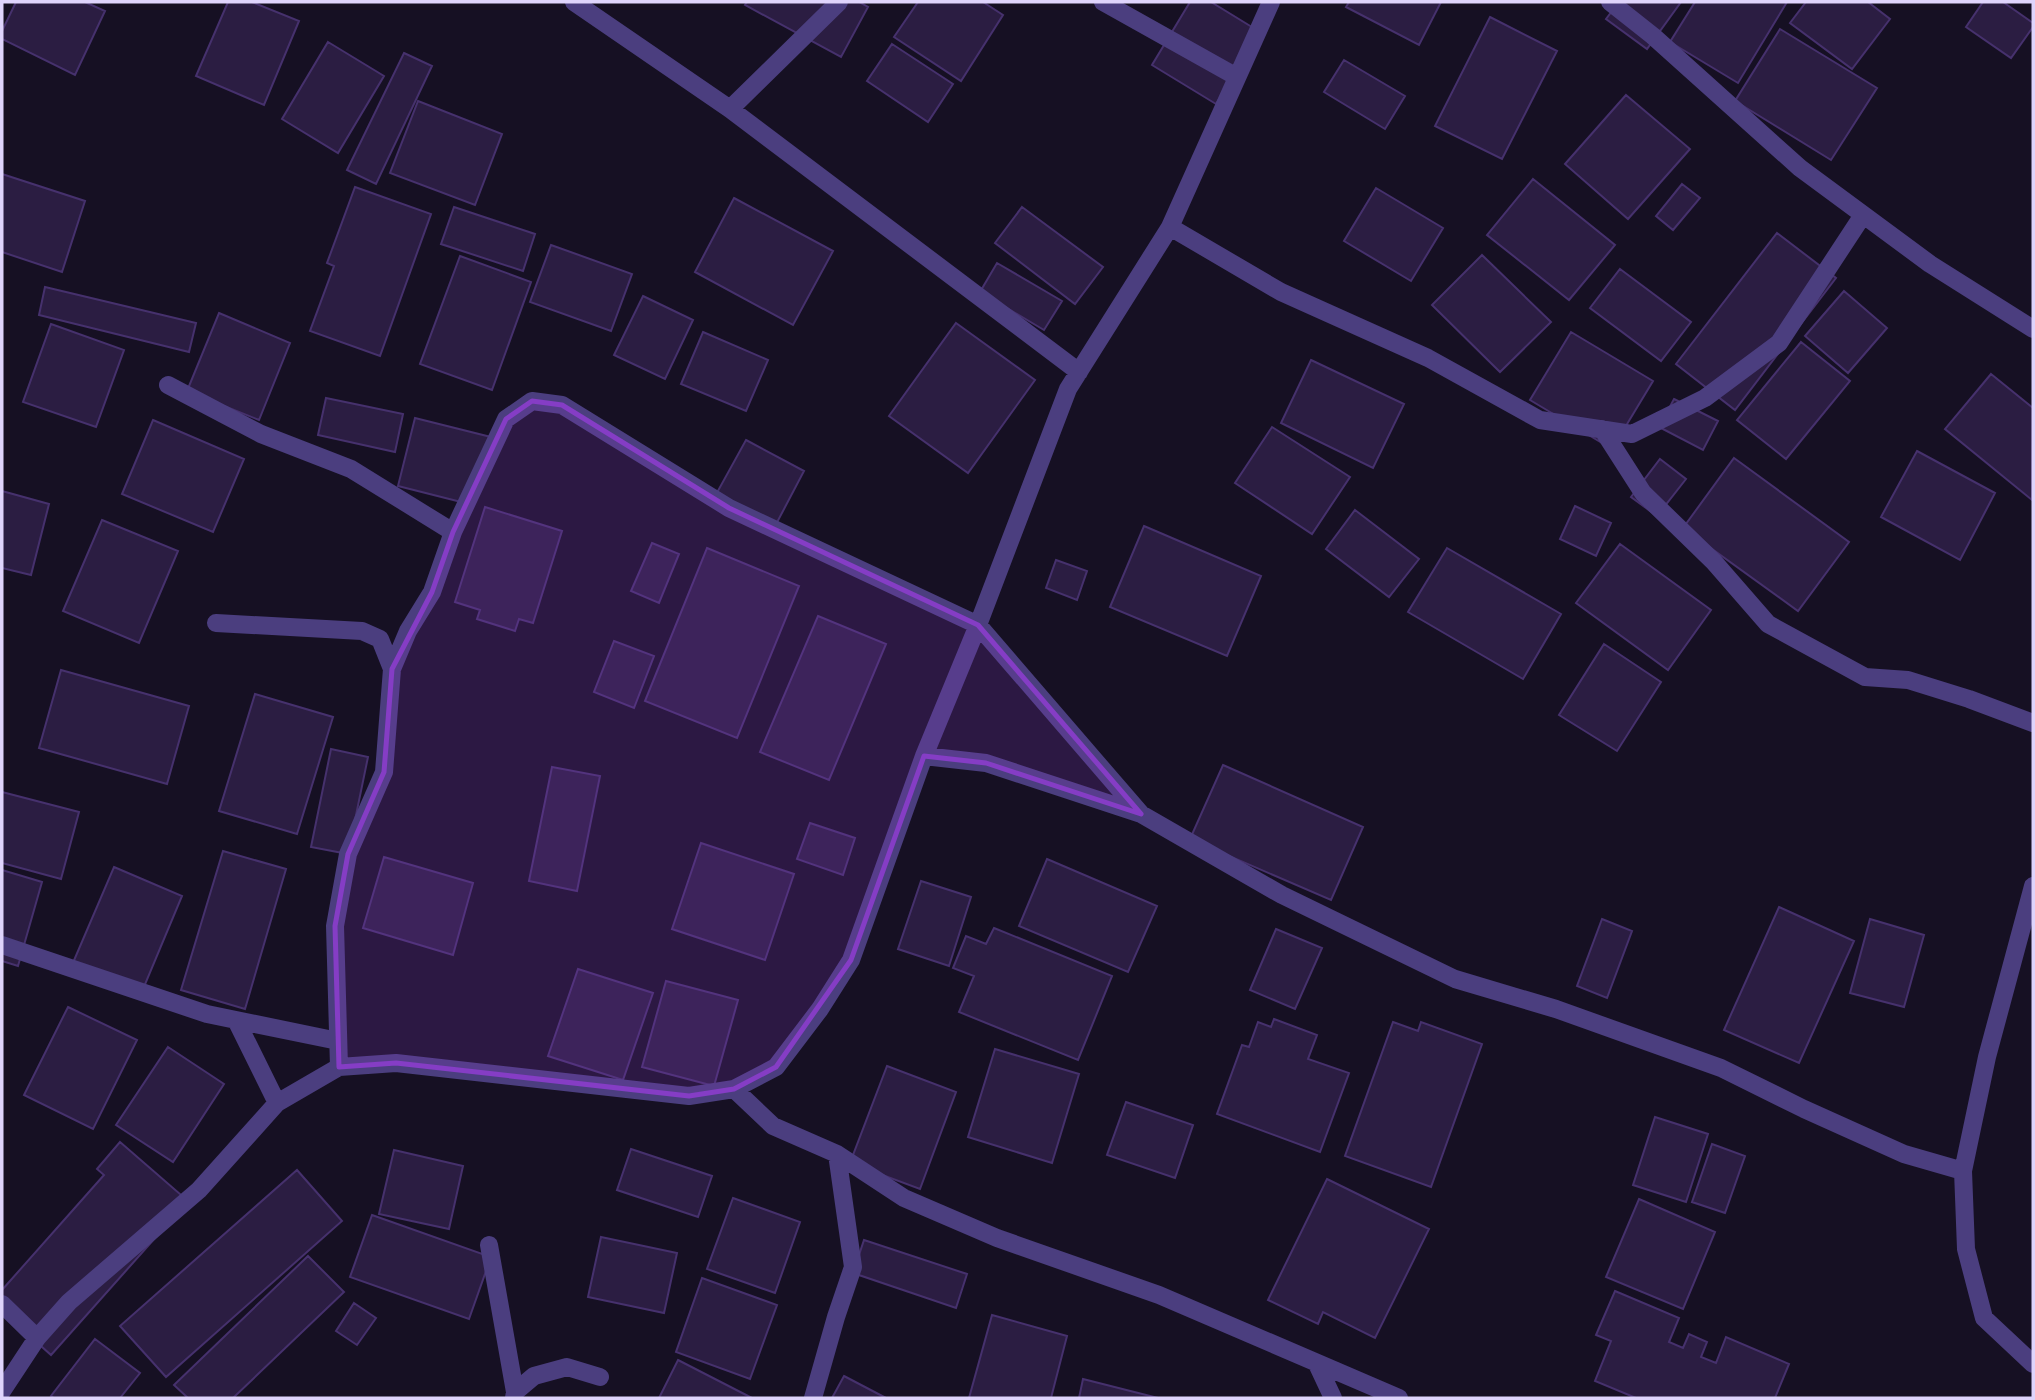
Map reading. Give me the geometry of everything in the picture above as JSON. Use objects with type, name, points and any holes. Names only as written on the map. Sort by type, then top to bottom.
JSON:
[{"type":"street","points":[[574,2],[730,109],[1079,372]]},
{"type":"street","points":[[730,109],[839,2]]},
{"type":"street","points":[[1103,2],[1237,77]]},
{"type":"street","points":[[2,1391],[37,1338],[69,1302],[199,1190],[277,1102],[339,1068],[396,1063],[689,1096],[734,1089],[776,1067],[820,1009],[851,960],[924,756],[978,625],[1068,389],[1170,227],[1271,2]]},
{"type":"street","points":[[1610,2],[1653,36],[1800,168],[1930,264],[2033,329]]},
{"type":"street","points":[[1170,227],[1281,292],[1428,358],[1539,420],[1632,434],[1705,398],[1779,343],[1863,215]]},
{"type":"street","points":[[168,385],[261,434],[351,469],[453,532]]},
{"type":"street","points":[[339,1068],[335,926],[348,854],[384,772],[392,669],[408,631],[432,592],[453,532],[506,419],[531,401],[562,405],[729,508],[978,625],[1141,814]]},
{"type":"street","points":[[1602,429],[1643,493],[1714,562],[1768,624],[1864,677],[1908,680],[2033,723]]},
{"type":"street","points":[[216,623],[362,631],[380,639],[392,669]]},
{"type":"street","points":[[924,756],[986,763],[1141,814],[1282,895],[1455,979],[1556,1009],[1721,1068],[1904,1154],[1963,1171]]},
{"type":"street","points":[[2033,887],[1987,1057],[1963,1171],[1966,1249],[1984,1318],[2033,1364]]},
{"type":"street","points":[[2,945],[207,1014],[338,1041]]},
{"type":"street","points":[[236,1020],[277,1102]]},
{"type":"street","points":[[734,1089],[773,1126],[837,1154],[904,1198],[997,1238],[1159,1295],[1399,1398]]},
{"type":"street","points":[[813,1398],[853,1267],[837,1154]]},
{"type":"street","points":[[489,1245],[514,1395]]},
{"type":"street","points":[[2,1304],[37,1338]]},
{"type":"street","points":[[1317,1364],[1333,1398]]},
{"type":"street","points":[[514,1395],[534,1376],[567,1367],[600,1377]]},
{"type":"highlighted area","points":[[532,401],[562,405],[729,508],[978,625],[1141,814],[986,763],[924,756],[851,960],[776,1067],[734,1089],[689,1096],[396,1063],[339,1067],[335,926],[348,854],[384,772],[392,669],[432,592],[453,532],[506,419]]},
{"type":"building","points":[[16,2],[85,2],[105,11],[75,75],[2,39],[2,31]]},
{"type":"building","points":[[228,2],[252,2],[299,21],[264,105],[196,76]]},
{"type":"building","points":[[747,2],[859,2],[868,7],[841,57],[745,5]]},
{"type":"building","points":[[918,2],[983,2],[1003,15],[961,81],[894,37]]},
{"type":"building","points":[[1190,2],[1211,2],[1260,32],[1216,104],[1152,65]]},
{"type":"building","points":[[1349,2],[1441,2],[1419,45],[1346,7]]},
{"type":"building","points":[[1619,2],[1681,2],[1647,49],[1606,19]]},
{"type":"building","points":[[1695,2],[1787,2],[1738,83],[1670,42]]},
{"type":"building","points":[[1806,2],[1868,2],[1890,19],[1852,69],[1790,23]]},
{"type":"building","points":[[1983,2],[2003,2],[2033,23],[2033,27],[2011,58],[1966,27]]},
{"type":"building","points":[[1490,17],[1557,51],[1502,159],[1435,126]]},
{"type":"building","points":[[1780,29],[1877,88],[1831,160],[1735,101]]},
{"type":"building","points":[[328,42],[384,76],[338,153],[282,119]]},
{"type":"building","points":[[892,44],[953,84],[928,122],[867,81]]},
{"type":"building","points":[[404,53],[432,66],[376,184],[347,170]]},
{"type":"building","points":[[1344,60],[1405,96],[1385,129],[1324,92]]},
{"type":"building","points":[[1626,95],[1690,149],[1628,219],[1565,164]]},
{"type":"building","points":[[418,101],[502,134],[475,205],[390,173]]},
{"type":"building","points":[[2,174],[85,201],[62,272],[2,252]]},
{"type":"building","points":[[1533,179],[1615,245],[1569,300],[1487,235]]},
{"type":"building","points":[[1682,184],[1700,198],[1673,230],[1656,216]]},
{"type":"building","points":[[355,187],[431,214],[380,356],[310,331],[334,266],[327,263]]},
{"type":"building","points":[[1376,188],[1443,228],[1411,281],[1344,241]]},
{"type":"building","points":[[734,198],[833,251],[793,325],[695,272]]},
{"type":"building","points":[[454,207],[535,234],[523,271],[441,244]]},
{"type":"building","points":[[1022,207],[1103,267],[1075,304],[995,243]]},
{"type":"building","points":[[1777,233],[1836,278],[1735,410],[1676,364]]},
{"type":"building","points":[[551,245],[632,274],[611,331],[530,302]]},
{"type":"building","points":[[1482,255],[1551,322],[1500,372],[1432,305]]},
{"type":"building","points":[[460,256],[531,282],[492,390],[420,364]]},
{"type":"building","points":[[997,263],[1062,301],[1044,330],[980,292]]},
{"type":"building","points":[[1620,269],[1691,322],[1661,361],[1590,308]]},
{"type":"building","points":[[45,287],[196,323],[189,352],[39,315]]},
{"type":"building","points":[[1844,291],[1887,328],[1848,373],[1805,336]]},
{"type":"building","points":[[643,296],[693,320],[665,379],[614,355]]},
{"type":"building","points":[[219,313],[290,343],[259,420],[187,391]]},
{"type":"building","points":[[956,323],[1035,380],[968,473],[889,416]]},
{"type":"building","points":[[51,324],[124,350],[96,427],[23,402]]},
{"type":"building","points":[[703,332],[768,360],[746,411],[681,384]]},
{"type":"building","points":[[1571,332],[1653,381],[1612,449],[1530,400]]},
{"type":"building","points":[[1801,342],[1850,381],[1786,459],[1737,420]]},
{"type":"building","points":[[1311,360],[1404,404],[1373,468],[1281,423]]},
{"type":"building","points":[[1991,374],[2033,408],[2032,500],[1945,429]]},
{"type":"building","points":[[326,398],[403,414],[395,452],[318,435]]},
{"type":"building","points":[[1674,399],[1718,421],[1703,450],[1659,427]]},
{"type":"building","points":[[415,418],[491,437],[473,505],[398,486]]},
{"type":"building","points":[[153,420],[244,459],[213,532],[122,494]]},
{"type":"building","points":[[1272,427],[1350,477],[1312,534],[1235,483]]},
{"type":"building","points":[[746,440],[804,471],[773,530],[714,498]]},
{"type":"building","points":[[1917,451],[1995,493],[1960,560],[1881,517]]},
{"type":"building","points":[[1734,458],[1849,542],[1798,611],[1683,528]]},
{"type":"building","points":[[1660,459],[1686,479],[1657,516],[1631,497]]},
{"type":"building","points":[[2,491],[49,504],[31,575],[2,568]]},
{"type":"building","points":[[1575,506],[1611,523],[1596,556],[1560,539]]},
{"type":"building","points":[[485,507],[562,531],[533,623],[519,619],[515,631],[477,619],[480,610],[455,602]]},
{"type":"building","points":[[1355,510],[1419,559],[1389,597],[1326,549]]},
{"type":"building","points":[[102,520],[178,551],[139,643],[63,611]]},
{"type":"building","points":[[1144,526],[1261,576],[1227,656],[1110,607]]},
{"type":"building","points":[[652,543],[679,554],[659,603],[631,591]]},
{"type":"building","points":[[1620,544],[1711,610],[1668,670],[1576,603]]},
{"type":"building","points":[[707,548],[799,586],[737,738],[645,701]]},
{"type":"building","points":[[1447,548],[1561,614],[1523,679],[1408,612]]},
{"type":"building","points":[[1056,560],[1087,571],[1077,600],[1046,588]]},
{"type":"building","points":[[818,616],[886,644],[829,780],[760,752]]},
{"type":"building","points":[[614,641],[654,656],[634,708],[594,692]]},
{"type":"building","points":[[1604,644],[1661,682],[1617,751],[1559,715]]},
{"type":"building","points":[[61,670],[189,706],[167,784],[39,748]]},
{"type":"building","points":[[255,694],[333,717],[297,834],[219,811]]},
{"type":"building","points":[[331,749],[368,757],[348,854],[311,847]]},
{"type":"building","points":[[1223,765],[1363,827],[1331,900],[1190,839]]},
{"type":"building","points":[[552,767],[600,776],[577,891],[529,881]]},
{"type":"building","points":[[2,792],[79,812],[61,879],[2,863]]},
{"type":"building","points":[[810,823],[855,838],[843,875],[797,859]]},
{"type":"building","points":[[701,843],[794,874],[765,960],[672,929]]},
{"type":"building","points":[[223,851],[286,869],[245,1009],[181,990]]},
{"type":"building","points":[[384,857],[473,883],[453,955],[363,928]]},
{"type":"building","points":[[1047,859],[1157,906],[1128,972],[1019,926]]},
{"type":"building","points":[[114,867],[182,896],[141,994],[72,965]]},
{"type":"building","points":[[2,870],[42,882],[18,966],[2,961]]},
{"type":"building","points":[[921,881],[971,897],[949,966],[898,949]]},
{"type":"building","points":[[1779,907],[1854,941],[1799,1063],[1724,1030]]},
{"type":"building","points":[[1602,919],[1632,931],[1607,998],[1577,986]]},
{"type":"building","points":[[1870,919],[1924,935],[1904,1007],[1850,993]]},
{"type":"building","points":[[994,928],[1112,976],[1078,1060],[959,1012],[974,976],[953,968],[966,936],[986,944]]},
{"type":"building","points":[[1276,929],[1322,948],[1295,1009],[1250,990]]},
{"type":"building","points":[[578,969],[653,993],[623,1080],[548,1056]]},
{"type":"building","points":[[666,981],[738,1000],[714,1086],[642,1067]]},
{"type":"building","points":[[68,1007],[137,1040],[93,1129],[24,1095]]},
{"type":"building","points":[[1274,1019],[1317,1035],[1308,1059],[1349,1073],[1320,1152],[1217,1114],[1242,1045],[1249,1047],[1258,1022],[1271,1027]]},
{"type":"building","points":[[1393,1022],[1418,1031],[1421,1022],[1482,1044],[1431,1187],[1345,1156]]},
{"type":"building","points":[[168,1047],[224,1084],[173,1162],[116,1125]]},
{"type":"building","points":[[995,1049],[1079,1074],[1052,1163],[968,1137]]},
{"type":"building","points":[[887,1066],[956,1092],[920,1189],[850,1163]]},
{"type":"building","points":[[1126,1102],[1193,1125],[1175,1178],[1107,1155]]},
{"type":"building","points":[[1655,1117],[1708,1134],[1686,1202],[1633,1185]]},
{"type":"building","points":[[120,1142],[188,1201],[51,1355],[2,1311],[2,1290],[104,1175],[97,1169]]},
{"type":"building","points":[[1712,1144],[1745,1156],[1725,1213],[1692,1202]]},
{"type":"building","points":[[631,1149],[712,1176],[698,1217],[617,1190]]},
{"type":"building","points":[[394,1150],[463,1166],[449,1229],[379,1214]]},
{"type":"building","points":[[297,1170],[342,1221],[166,1377],[120,1326]]},
{"type":"building","points":[[1327,1179],[1429,1229],[1375,1338],[1323,1312],[1318,1324],[1268,1300]]},
{"type":"building","points":[[733,1198],[800,1222],[775,1293],[707,1269]]},
{"type":"building","points":[[1639,1199],[1715,1232],[1683,1309],[1606,1277]]},
{"type":"building","points":[[372,1215],[491,1257],[469,1319],[350,1277]]},
{"type":"building","points":[[601,1237],[677,1253],[664,1313],[588,1297]]},
{"type":"building","points":[[864,1240],[967,1274],[956,1308],[853,1273]]},
{"type":"building","points":[[308,1256],[344,1292],[233,1398],[188,1398],[174,1385]]},
{"type":"building","points":[[702,1278],[777,1305],[750,1379],[676,1352]]},
{"type":"building","points":[[1615,1291],[1679,1318],[1669,1342],[1683,1348],[1689,1334],[1707,1342],[1701,1357],[1716,1363],[1726,1337],[1789,1364],[1775,1398],[1636,1398],[1595,1381],[1611,1341],[1596,1335]]},
{"type":"building","points":[[354,1303],[376,1318],[357,1345],[336,1331]]},
{"type":"building","points":[[992,1315],[1067,1336],[1051,1398],[969,1398]]},
{"type":"building","points":[[95,1339],[140,1373],[120,1398],[51,1396]]},
{"type":"building","points":[[678,1360],[752,1398],[659,1398]]},
{"type":"building","points":[[844,1376],[886,1398],[832,1398]]},
{"type":"building","points":[[1083,1379],[1158,1398],[1079,1398]]}]
